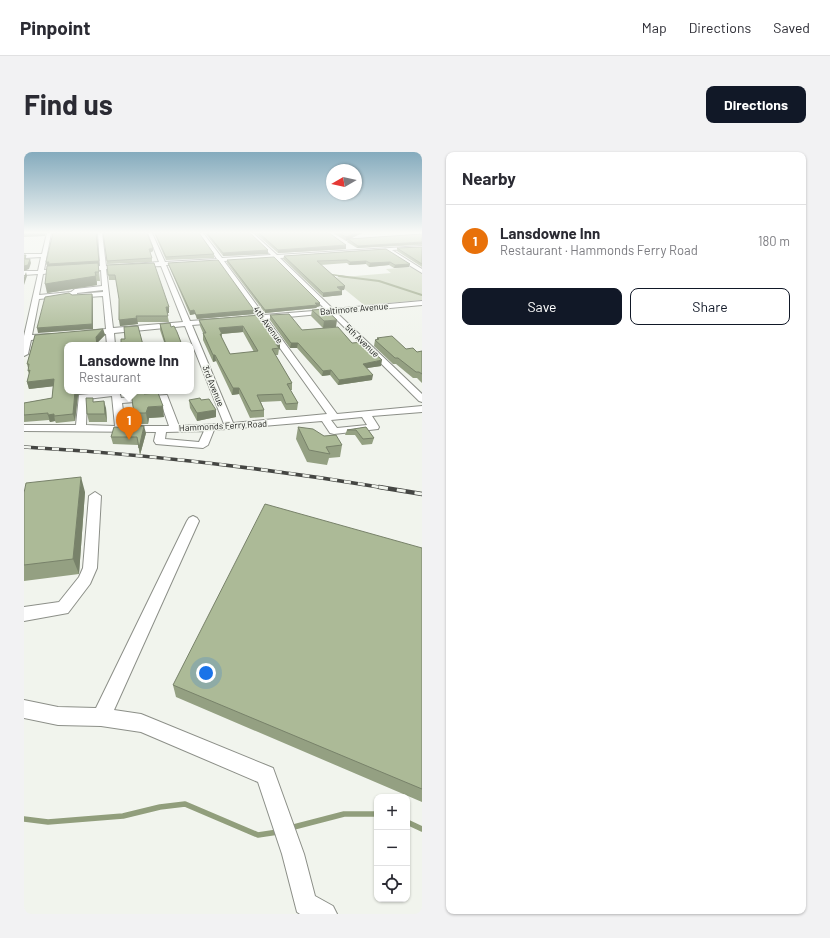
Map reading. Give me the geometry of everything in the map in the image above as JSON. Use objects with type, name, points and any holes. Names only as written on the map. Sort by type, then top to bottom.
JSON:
[{"type":"street","points":[[24,354],[41,269]]},
{"type":"street","points":[[79,269],[90,269]]},
{"type":"street","points":[[103,269],[111,342]]},
{"type":"street","name":"3rd Avenue","points":[[165,269],[230,428]]},
{"type":"street","name":"4th Avenue","points":[[226,269],[262,317],[330,418],[334,431]]},
{"type":"street","name":"5th Avenue","points":[[288,269],[422,399]]},
{"type":"street","points":[[24,273],[72,270]]},
{"type":"street","points":[[36,297],[73,294],[75,296],[105,291]]},
{"type":"street","name":"Baltimore Avenue","points":[[240,319],[422,303]]},
{"type":"street","points":[[80,334],[225,321]]},
{"type":"street","points":[[26,338],[58,336]]},
{"type":"street","points":[[81,429],[82,397],[90,394]]},
{"type":"street","points":[[104,394],[164,397],[175,429]]},
{"type":"street","points":[[116,395],[120,429]]},
{"type":"street","name":"Hammonds Ferry Road","points":[[24,428],[230,428],[422,409]]},
{"type":"street","points":[[321,432],[374,427],[366,414]]},
{"type":"street","points":[[299,421],[305,432]]},
{"type":"street","points":[[162,429],[160,442],[203,445],[210,428]]},
{"type":"street","points":[[24,614],[63,608],[85,580],[90,568],[95,496]]},
{"type":"street","points":[[101,717],[193,521]]},
{"type":"street","points":[[24,709],[58,716],[101,717],[142,723],[266,775],[293,854],[305,904],[325,914]]},
{"type":"green space","points":[[386,269],[415,269],[422,273],[422,300],[364,305],[331,278],[391,273]]},
{"type":"building","points":[[47,269],[99,269],[99,272],[95,272],[96,276],[45,284]]},
{"type":"building","points":[[107,269],[156,269],[169,307],[166,307],[168,316],[136,316],[137,318],[119,320],[119,299],[115,275],[108,275]]},
{"type":"building","points":[[171,269],[224,269],[254,310],[196,315],[194,310],[190,311]]},
{"type":"building","points":[[234,269],[286,269],[320,303],[315,303],[317,305],[265,310]]},
{"type":"building","points":[[297,269],[325,269],[345,286],[337,287],[342,291],[323,293]]},
{"type":"building","points":[[69,293],[72,295],[92,294],[92,324],[37,328],[45,297]]},
{"type":"building","points":[[325,309],[337,320],[324,321],[312,310]]},
{"type":"building","points":[[289,314],[302,330],[338,327],[352,343],[363,342],[382,360],[363,364],[373,375],[339,380],[331,370],[323,371],[298,343],[291,343],[270,315]]},
{"type":"building","points":[[260,315],[280,343],[276,344],[279,348],[272,349],[292,383],[287,384],[298,403],[286,404],[282,394],[257,395],[264,410],[251,411],[239,388],[233,388],[215,355],[213,355],[203,333],[206,333],[199,320]],"holes":[[[243,326],[258,351],[230,354],[220,334],[222,334],[219,328]]]},
{"type":"building","points":[[170,323],[171,327],[174,326],[181,342],[165,342],[160,324]]},
{"type":"building","points":[[138,326],[142,342],[121,342],[121,339],[125,339],[124,327]]},
{"type":"building","points":[[103,329],[96,337],[97,342],[64,342],[64,394],[75,394],[73,414],[54,416],[54,414],[48,415],[48,413],[24,415],[24,403],[52,398],[54,379],[27,382],[30,370],[28,371],[29,364],[27,364],[35,335]]},
{"type":"building","points":[[392,336],[406,349],[413,348],[417,352],[422,351],[422,374],[416,372],[398,358],[395,358],[375,340],[379,339],[377,338]]},
{"type":"building","points":[[131,394],[158,394],[163,406],[148,407],[146,413],[134,413]]},
{"type":"building","points":[[86,398],[93,398],[93,402],[104,401],[105,414],[87,414]]},
{"type":"building","points":[[200,398],[201,400],[209,399],[216,410],[197,413],[189,400]]},
{"type":"building","points":[[135,426],[144,426],[139,448],[137,437],[111,437],[114,427],[136,428]]},
{"type":"building","points":[[298,427],[313,429],[324,436],[336,435],[342,445],[326,447],[330,454],[309,450]]},
{"type":"building","points":[[366,427],[374,438],[363,439],[356,430],[347,430]]},
{"type":"building","points":[[81,477],[73,559],[24,565],[24,493],[26,483]]},
{"type":"building","points":[[265,504],[422,548],[422,789],[173,685]]},
{"type":"waterway","points":[[328,274],[347,277]]},
{"type":"waterway","points":[[339,276],[347,277]]},
{"type":"waterway","points":[[347,277],[379,281],[422,295]]},
{"type":"waterway","points":[[24,819],[48,822],[123,816],[160,807],[185,804],[258,835],[278,832]]},
{"type":"waterway","points":[[290,828],[344,814],[374,814]]},
{"type":"waterway","points":[[410,823],[422,829]]},
{"type":"railway","points":[[24,447],[205,463],[295,474],[385,488]]},
{"type":"railway","points":[[379,487],[422,494]]},
{"type":"place","name":"Lansdowne Inn","points":[[129,440]]}]
